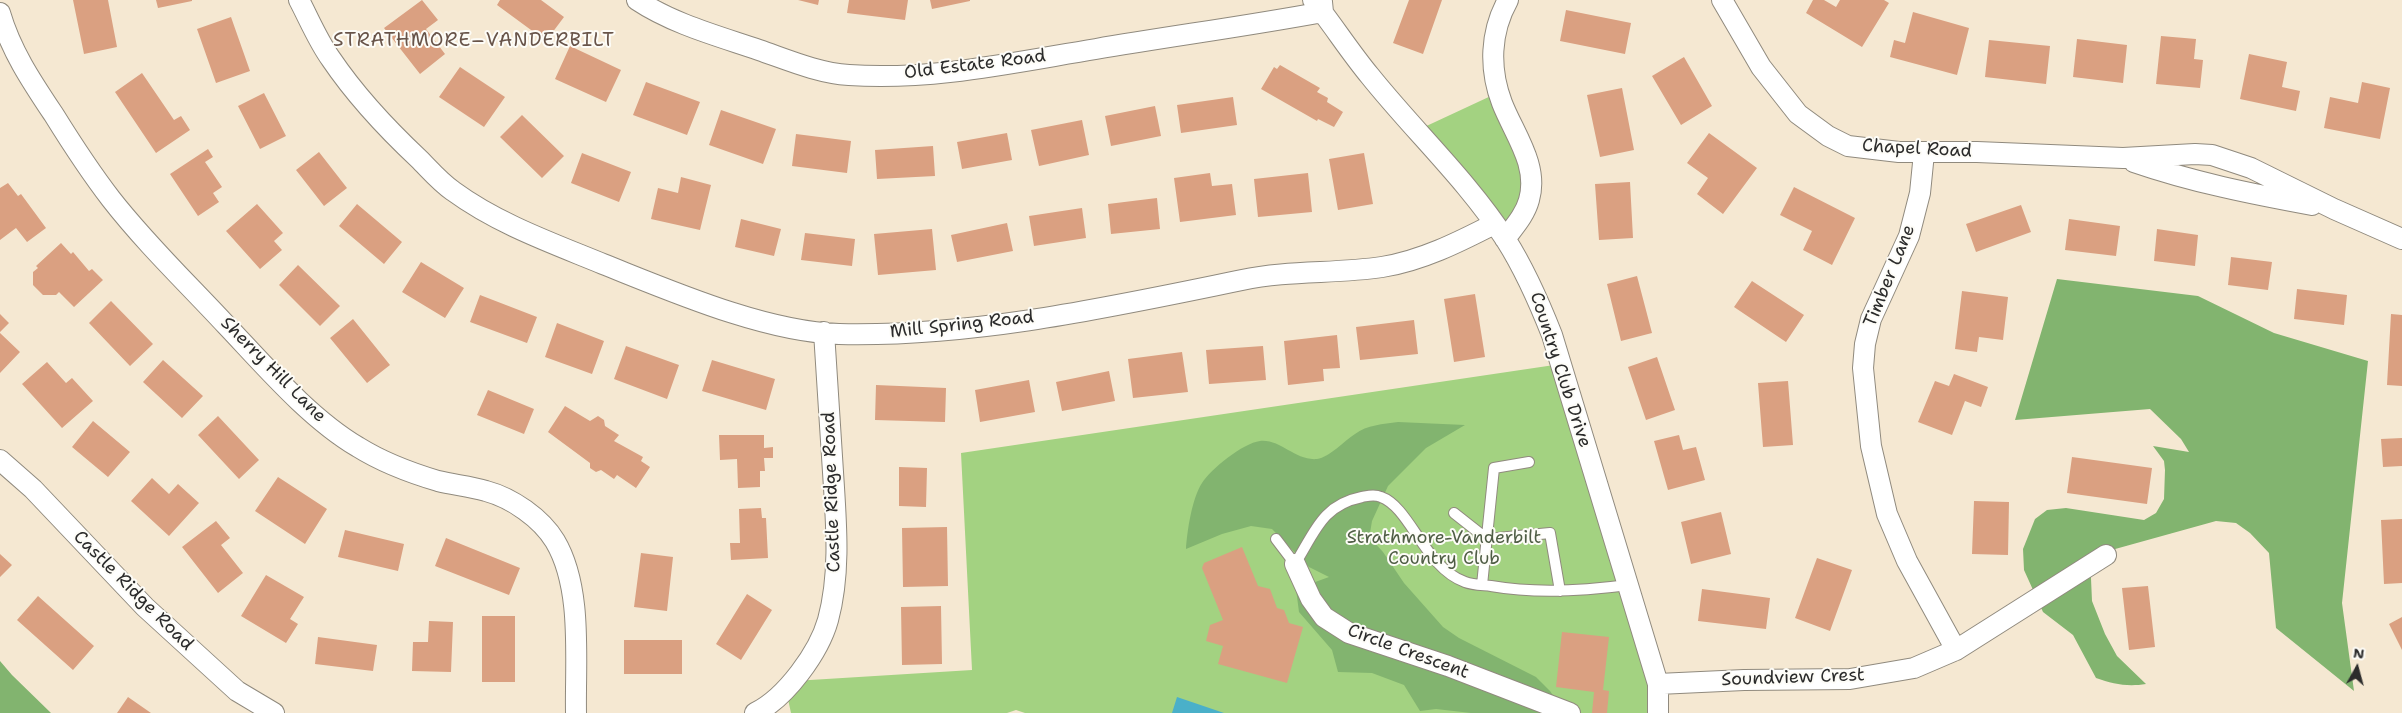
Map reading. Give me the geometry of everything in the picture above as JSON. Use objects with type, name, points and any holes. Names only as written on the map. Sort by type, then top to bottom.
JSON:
[{"type":"street","name":"Mill Spring Road","points":[[299,0],[329,56],[360,97],[393,135],[452,191],[521,231],[672,292],[754,319],[824,332],[898,333],[936,331],[1105,308],[1264,275],[1383,267],[1408,261],[1500,231],[1522,215],[1529,201],[1531,186],[1528,162],[1502,103],[1492,69],[1495,33],[1500,14],[1508,0]]},
{"type":"street","name":"Old Estate Road","points":[[637,0],[662,14],[710,34],[806,66],[847,75],[872,76],[935,73],[1013,63],[1320,4]]},
{"type":"street","name":"Chapel Road","points":[[1722,0],[1761,67],[1798,114],[1828,136],[1848,146],[1899,152],[1977,152],[2123,158],[2195,154],[2212,155],[2251,168],[2334,209],[2402,239]]},
{"type":"street","name":"Country Club Drive","points":[[1320,4],[1370,76],[1451,169],[1500,231],[1535,290],[1552,335],[1658,684]]},
{"type":"street","name":"Sherry Hill Lane","points":[[0,13],[7,37],[24,70],[111,198],[135,228],[280,383],[334,430],[358,447],[394,465],[439,481],[486,491],[507,498],[538,521],[555,542],[570,579],[575,612],[576,713]]},
{"type":"street","name":"Timber Lane","points":[[1924,153],[1920,193],[1909,236],[1871,319],[1865,344],[1863,368],[1871,446],[1887,514],[1907,561],[1956,650]]},
{"type":"street","name":"Chapel Road","points":[[2123,158],[2168,174],[2217,186],[2334,209]]},
{"type":"street","name":"Castle Ridge Road","points":[[755,713],[776,699],[807,664],[828,622],[836,582],[836,513],[824,332]]},
{"type":"street","name":"Castle Ridge Road","points":[[0,460],[33,488],[145,607],[238,691],[274,713]]},
{"type":"street","name":"Soundview Crest","points":[[1658,684],[1744,680],[1850,679],[1914,668],[1956,650],[2106,555]]},
{"type":"street","name":"Circle Crescent","points":[[1295,564],[1311,599],[1324,617],[1349,633],[1448,666],[1570,713]]},
{"type":"street","points":[[1658,684],[1658,713]]},
{"type":"lane","points":[[1482,585],[1494,468],[1529,462]]},
{"type":"lane","points":[[1276,539],[1295,564],[1326,514],[1346,500],[1373,495],[1382,497],[1395,506],[1436,563],[1464,582],[1514,590],[1586,591],[1628,586]]},
{"type":"lane","points":[[1454,513],[1487,539],[1550,533],[1560,591]]},
{"type":"green space","points":[[1493,95],[1528,184],[1505,233],[1420,129]]},
{"type":"green space","points":[[2057,279],[2198,296],[2274,333],[2368,361],[2342,603],[2354,691],[2276,628],[2269,553],[2250,533],[2236,523],[2216,521],[2090,556],[2092,601],[2105,634],[2117,656],[2146,684],[2120,684],[2096,678],[2073,635],[2043,612],[2024,570],[2023,549],[2035,519],[2047,510],[2066,508],[2144,520],[2156,513],[2164,499],[2164,461],[2153,446],[2189,452],[2181,439],[2150,409],[2015,420]]},
{"type":"green space","name":"Strathmore-Vanderbilt Country Club","points":[[1561,364],[1658,713],[1025,713],[1016,710],[1007,713],[791,713],[786,690],[794,681],[972,670],[961,453]]},
{"type":"green space","points":[[1398,422],[1465,425],[1426,448],[1388,486],[1372,521],[1370,533],[1373,541],[1383,552],[1404,583],[1443,627],[1459,638],[1536,677],[1550,691],[1565,713],[1471,713],[1436,709],[1420,711],[1404,685],[1372,673],[1338,672],[1332,650],[1299,612],[1296,589],[1329,577],[1309,567],[1272,529],[1251,526],[1222,534],[1186,549],[1191,515],[1198,489],[1212,471],[1245,446],[1260,441],[1268,441],[1302,457],[1317,459],[1327,455],[1355,434],[1365,429],[1375,425]]},
{"type":"green space","points":[[0,661],[12,675],[51,713],[0,713]]},
{"type":"water","points":[[1177,697],[1224,713],[1172,713]]},
{"type":"building","points":[[73,0],[108,0],[117,47],[84,54]]},
{"type":"building","points":[[156,0],[192,0],[192,1],[158,8]]},
{"type":"building","points":[[422,0],[438,20],[426,29],[445,54],[420,74],[384,28]]},
{"type":"building","points":[[500,0],[541,0],[564,17],[546,41],[497,5]]},
{"type":"building","points":[[798,0],[819,0],[818,5]]},
{"type":"building","points":[[849,0],[908,0],[905,20],[847,13]]},
{"type":"building","points":[[930,0],[970,0],[970,1],[932,9]]},
{"type":"building","points":[[1409,0],[1442,0],[1423,54],[1393,43]]},
{"type":"building","points":[[1813,0],[1824,0],[1836,7],[1840,0],[1884,0],[1889,3],[1862,47],[1806,13]]},
{"type":"building","points":[[1566,10],[1631,23],[1625,54],[1560,41]]},
{"type":"building","points":[[1913,12],[1969,28],[1957,75],[1890,57],[1894,40],[1905,43]]},
{"type":"building","points":[[231,17],[250,71],[216,83],[197,29]]},
{"type":"building","points":[[2161,36],[2196,39],[2194,59],[2203,60],[2200,88],[2156,84]]},
{"type":"building","points":[[2077,39],[2127,45],[2123,83],[2073,77]]},
{"type":"building","points":[[1989,40],[2050,46],[2046,84],[1985,77]]},
{"type":"building","points":[[570,46],[621,70],[606,102],[555,79]]},
{"type":"building","points":[[2249,54],[2287,62],[2282,87],[2300,91],[2296,111],[2240,99]]},
{"type":"building","points":[[1684,57],[1712,106],[1681,125],[1652,76]]},
{"type":"building","points":[[1280,65],[1320,88],[1317,92],[1328,98],[1327,102],[1343,112],[1334,127],[1318,119],[1317,121],[1261,89],[1274,67],[1277,69]]},
{"type":"building","points":[[460,67],[505,97],[484,127],[439,97]]},
{"type":"building","points":[[142,73],[174,120],[181,116],[190,130],[156,153],[115,92]]},
{"type":"building","points":[[646,82],[700,102],[687,135],[633,115]]},
{"type":"building","points":[[2362,82],[2390,88],[2380,139],[2324,128],[2330,97],[2358,103]]},
{"type":"building","points":[[1622,88],[1634,150],[1600,157],[1587,95]]},
{"type":"building","points":[[264,93],[286,136],[260,149],[238,106]]},
{"type":"building","points":[[1233,97],[1237,125],[1181,133],[1177,105]]},
{"type":"building","points":[[1155,106],[1161,136],[1111,146],[1105,116]]},
{"type":"building","points":[[721,110],[776,129],[763,164],[709,145]]},
{"type":"building","points":[[522,115],[564,156],[542,178],[500,137]]},
{"type":"building","points":[[1082,120],[1089,155],[1039,166],[1031,130]]},
{"type":"building","points":[[1007,133],[1012,160],[962,169],[957,142]]},
{"type":"building","points":[[1709,133],[1757,168],[1723,214],[1697,194],[1708,178],[1687,163]]},
{"type":"building","points":[[796,134],[851,141],[847,173],[792,166]]},
{"type":"building","points":[[933,146],[935,176],[877,179],[875,150]]},
{"type":"building","points":[[208,149],[213,157],[205,162],[222,187],[213,193],[219,202],[198,216],[170,174]]},
{"type":"building","points":[[319,152],[347,188],[324,206],[296,170]]},
{"type":"building","points":[[582,153],[631,172],[619,202],[571,183]]},
{"type":"building","points":[[1364,153],[1373,204],[1338,210],[1329,159]]},
{"type":"building","points":[[1210,173],[1212,186],[1232,184],[1236,215],[1180,222],[1174,178]]},
{"type":"building","points":[[1308,173],[1312,212],[1258,217],[1254,179]]},
{"type":"building","points":[[681,177],[711,185],[700,230],[651,219],[658,188],[678,193]]},
{"type":"building","points":[[1630,182],[1633,238],[1599,240],[1595,184]]},
{"type":"building","points":[[8,183],[18,196],[21,194],[46,228],[27,242],[16,228],[0,240],[0,188]]},
{"type":"building","points":[[1794,187],[1855,218],[1832,265],[1803,250],[1812,231],[1780,215]]},
{"type":"building","points":[[1157,198],[1160,229],[1111,234],[1108,204]]},
{"type":"building","points":[[257,204],[283,233],[274,241],[282,250],[260,269],[226,231]]},
{"type":"building","points":[[357,204],[402,242],[384,264],[339,226]]},
{"type":"building","points":[[2021,205],[2031,232],[1976,252],[1966,224]]},
{"type":"building","points":[[1082,208],[1086,238],[1034,246],[1029,216]]},
{"type":"building","points":[[741,219],[781,229],[774,256],[735,247]]},
{"type":"building","points":[[2069,219],[2120,226],[2116,256],[2065,250]]},
{"type":"building","points":[[1007,223],[1013,251],[957,262],[951,235]]},
{"type":"building","points":[[932,229],[936,270],[878,275],[874,234]]},
{"type":"building","points":[[2157,229],[2198,235],[2195,266],[2154,261]]},
{"type":"building","points":[[805,233],[855,239],[852,266],[801,260]]},
{"type":"building","points":[[61,243],[71,254],[73,252],[89,271],[92,269],[103,280],[74,307],[59,292],[56,295],[43,295],[33,285],[33,272],[38,268],[36,266]]},
{"type":"building","points":[[2231,257],[2272,262],[2268,290],[2228,285]]},
{"type":"building","points":[[421,262],[464,288],[445,318],[402,292]]},
{"type":"building","points":[[298,265],[340,306],[320,326],[279,285]]},
{"type":"building","points":[[1637,276],[1652,333],[1621,341],[1607,284]]},
{"type":"building","points":[[1752,281],[1804,315],[1786,342],[1734,307]]},
{"type":"building","points":[[2297,289],[2347,295],[2344,325],[2294,319]]},
{"type":"building","points":[[1962,291],[2008,297],[2003,340],[1979,337],[1977,352],[1955,349]]},
{"type":"building","points":[[1475,294],[1485,357],[1454,362],[1444,299]]},
{"type":"building","points":[[480,295],[537,317],[527,343],[470,322]]},
{"type":"building","points":[[111,301],[153,344],[130,366],[89,323]]},
{"type":"building","points":[[0,314],[9,323],[0,332]]},
{"type":"building","points":[[2391,314],[2402,315],[2402,386],[2387,385]]},
{"type":"building","points":[[353,319],[390,365],[367,383],[330,338]]},
{"type":"building","points":[[1414,320],[1418,354],[1360,360],[1356,327]]},
{"type":"building","points":[[557,323],[604,341],[592,374],[545,357]]},
{"type":"building","points":[[0,333],[20,352],[0,373]]},
{"type":"building","points":[[1337,335],[1340,368],[1323,369],[1324,381],[1288,385],[1284,341]]},
{"type":"building","points":[[626,346],[679,365],[667,399],[614,379]]},
{"type":"building","points":[[1263,346],[1266,380],[1209,384],[1206,350]]},
{"type":"building","points":[[1182,352],[1188,392],[1133,398],[1128,359]]},
{"type":"building","points":[[1657,357],[1675,410],[1646,420],[1628,367]]},
{"type":"building","points":[[163,360],[203,396],[182,418],[143,382]]},
{"type":"building","points":[[712,360],[775,379],[766,410],[702,391]]},
{"type":"building","points":[[47,362],[66,383],[72,378],[93,401],[62,428],[22,384]]},
{"type":"building","points":[[1109,371],[1115,401],[1062,411],[1056,382]]},
{"type":"building","points":[[1954,374],[1988,387],[1981,407],[1965,401],[1952,435],[1918,422],[1935,381],[1949,386]]},
{"type":"building","points":[[1029,380],[1035,412],[980,422],[975,390]]},
{"type":"building","points":[[1788,381],[1793,445],[1763,447],[1758,383]]},
{"type":"building","points":[[876,385],[946,388],[945,422],[875,420]]},
{"type":"building","points":[[488,390],[534,409],[524,434],[477,415]]},
{"type":"building","points":[[565,406],[590,421],[598,416],[604,420],[605,426],[619,435],[614,441],[643,457],[641,461],[650,467],[636,488],[617,475],[614,479],[601,470],[596,472],[590,468],[590,463],[548,432]]},
{"type":"building","points":[[218,416],[259,460],[239,479],[198,435]]},
{"type":"building","points":[[93,421],[130,452],[108,477],[72,447]]},
{"type":"building","points":[[719,435],[764,435],[764,448],[773,447],[773,458],[764,458],[765,471],[760,471],[760,487],[738,488],[737,459],[720,460]]},
{"type":"building","points":[[1679,435],[1683,450],[1696,447],[1705,480],[1668,490],[1654,441]]},
{"type":"building","points":[[2402,438],[2402,466],[2383,467],[2381,439]]},
{"type":"building","points":[[2072,457],[2152,468],[2147,504],[2067,493]]},
{"type":"building","points":[[899,467],[927,468],[926,507],[899,506]]},
{"type":"building","points":[[278,477],[327,509],[305,544],[255,511]]},
{"type":"building","points":[[152,478],[169,494],[178,484],[199,503],[169,536],[131,501]]},
{"type":"building","points":[[1974,501],[2009,502],[2008,555],[1972,554]]},
{"type":"building","points":[[761,508],[762,518],[766,518],[768,558],[731,560],[730,543],[740,543],[739,509]]},
{"type":"building","points":[[1721,512],[1731,554],[1691,564],[1681,522]]},
{"type":"building","points":[[2402,519],[2402,583],[2384,584],[2381,520]]},
{"type":"building","points":[[216,521],[230,538],[221,545],[243,573],[218,593],[182,547]]},
{"type":"building","points":[[947,527],[948,586],[903,587],[902,528]]},
{"type":"building","points":[[345,530],[404,544],[398,571],[338,557]]},
{"type":"building","points":[[446,538],[520,568],[509,595],[435,566]]},
{"type":"building","points":[[1242,547],[1258,586],[1270,589],[1277,608],[1284,610],[1289,623],[1303,627],[1287,683],[1218,664],[1223,646],[1206,641],[1210,625],[1223,620],[1202,568],[1204,563]]},
{"type":"building","points":[[641,553],[673,557],[667,611],[634,607]]},
{"type":"building","points":[[0,554],[12,565],[0,577]]},
{"type":"building","points":[[1817,558],[1852,570],[1830,631],[1795,618]]},
{"type":"building","points":[[266,575],[304,597],[290,619],[298,624],[286,643],[241,616]]},
{"type":"building","points":[[2148,586],[2155,647],[2129,650],[2122,588]]},
{"type":"building","points":[[1702,589],[1770,598],[1766,629],[1698,621]]},
{"type":"building","points":[[747,594],[772,610],[741,660],[716,644]]},
{"type":"building","points":[[38,596],[94,646],[73,670],[17,620]]},
{"type":"building","points":[[941,606],[942,664],[902,665],[901,607]]},
{"type":"building","points":[[482,616],[515,616],[515,682],[482,682]]},
{"type":"building","points":[[2402,617],[2402,650],[2389,624]]},
{"type":"building","points":[[429,621],[453,622],[451,672],[412,671],[413,642],[428,642]]},
{"type":"building","points":[[1562,632],[1609,637],[1603,690],[1609,691],[1607,713],[1592,713],[1594,692],[1556,687]]},
{"type":"building","points":[[318,637],[377,645],[373,671],[315,664]]},
{"type":"building","points":[[624,640],[682,640],[682,674],[624,674]]},
{"type":"building","points":[[128,697],[151,713],[117,713]]},
{"type":"district","name":"STRATHMORE–VANDERBILT","points":[[474,41]]}]
